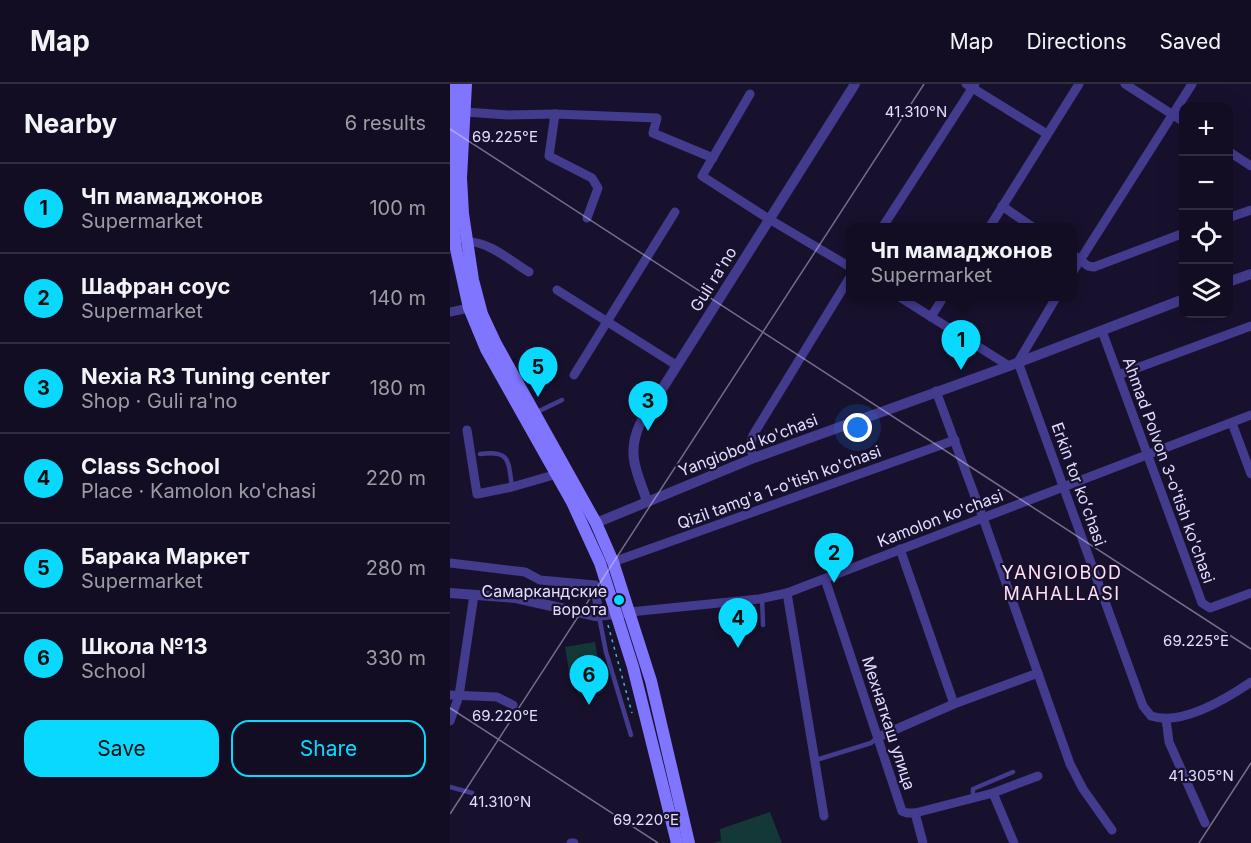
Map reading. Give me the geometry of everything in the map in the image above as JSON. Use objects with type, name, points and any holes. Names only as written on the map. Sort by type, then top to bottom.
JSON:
[{"type":"main road","points":[[456,84],[451,178],[452,216],[456,249],[469,308],[486,349],[588,534],[623,613],[654,693],[689,843]]},
{"type":"main road","points":[[466,84],[461,178],[467,242],[473,280],[482,314],[496,344],[596,523],[613,562],[677,843]]},
{"type":"street","name":"Guli ra'no","points":[[647,501],[634,464],[633,442],[640,424],[855,84]]},
{"type":"street","points":[[991,223],[1079,84]]},
{"type":"street","points":[[1125,84],[1179,119]]},
{"type":"street","points":[[1077,256],[1192,84]]},
{"type":"street","points":[[885,223],[971,85],[1047,134]]},
{"type":"street","points":[[750,94],[702,176],[846,265]]},
{"type":"street","points":[[465,112],[657,118],[654,134],[713,158]]},
{"type":"street","points":[[555,114],[549,156],[592,178],[598,188],[587,218]]},
{"type":"street","points":[[1233,154],[1251,166]]},
{"type":"street","points":[[1002,206],[1027,223]]},
{"type":"street","points":[[1233,216],[1251,210]]},
{"type":"street","points":[[574,375],[675,212]]},
{"type":"street","points":[[1077,258],[1094,267],[1179,235]]},
{"type":"street","points":[[467,242],[473,241],[488,247],[529,272]]},
{"type":"street","points":[[1233,280],[1251,274]]},
{"type":"street","points":[[754,458],[750,447],[753,435],[846,284]]},
{"type":"street","points":[[557,290],[676,365]]},
{"type":"street","points":[[905,301],[1013,364],[1054,301]]},
{"type":"street","points":[[931,317],[941,301]]},
{"type":"street","name":"Yangiobod ko'chasi","points":[[596,523],[754,458],[1179,301]]},
{"type":"street","points":[[450,312],[469,308]]},
{"type":"street","points":[[1118,375],[1251,326]]},
{"type":"street","name":"Ahmad Polvon 3-o'tish ko'chasi","points":[[1102,331],[1202,603],[1210,608],[1251,594]]},
{"type":"street","name":"Erkin tor koʻchasi","points":[[1013,364],[1065,487],[1143,706],[1151,716],[1166,719]]},
{"type":"street","points":[[936,391],[1075,777],[1112,830]]},
{"type":"street","name":"Kamolon ko'chasi","points":[[623,613],[762,598],[788,593],[1251,415]]},
{"type":"street","points":[[1232,423],[1251,474]]},
{"type":"street","points":[[467,430],[477,494],[512,488],[556,474]]},
{"type":"street","name":"Qizil tamg'a 1-o'tish ko'chasi","points":[[613,562],[955,440]]},
{"type":"street","points":[[900,549],[954,704]]},
{"type":"street","points":[[450,563],[525,572],[540,580],[595,585],[599,616]]},
{"type":"street","name":"Мехнаткаш улица","points":[[825,579],[902,811],[915,813],[993,793],[1038,776]]},
{"type":"street","points":[[450,593],[516,598],[599,616],[623,613]]},
{"type":"street","points":[[788,593],[824,816]]},
{"type":"street","points":[[450,721],[474,595]]},
{"type":"street","points":[[878,738],[954,704],[1038,673]]},
{"type":"street","points":[[1205,823],[1168,742],[1166,719],[1201,710],[1251,684]]},
{"type":"street","points":[[455,696],[497,698],[513,705]]},
{"type":"street","points":[[993,793],[1014,843]]},
{"type":"street","points":[[915,813],[923,843]]},
{"type":"lane","points":[[534,413],[562,400]]},
{"type":"lane","points":[[480,454],[497,452],[503,456],[508,464],[512,488]]},
{"type":"lane","points":[[762,598],[763,625]]},
{"type":"lane","points":[[599,616],[606,652],[631,735]]},
{"type":"lane","points":[[816,760],[871,743],[878,738]]},
{"type":"lane","points":[[973,798],[973,789],[1013,772]]},
{"type":"lane","points":[[450,787],[472,793]]},
{"type":"green space","points":[[595,642],[599,666],[569,671],[565,647]]},
{"type":"green space","points":[[770,812],[782,843],[712,843],[721,841],[720,829]]},
{"type":"place","name":"Чп мамаджонов","points":[[961,370]]},
{"type":"place","name":"Барака Маркет","points":[[538,397]]},
{"type":"place","name":"Nexia R3 Tuning center","points":[[648,431]]},
{"type":"place","name":"Шафран соус","points":[[834,583]]},
{"type":"place","name":"Самаркандские ворота","points":[[619,600]]},
{"type":"place","name":"Class School","points":[[738,648]]},
{"type":"place","name":"Школа №13","points":[[589,705]]},
{"type":"district","name":"YANGIOBOD MAHALLASI","points":[[1062,583]]}]
